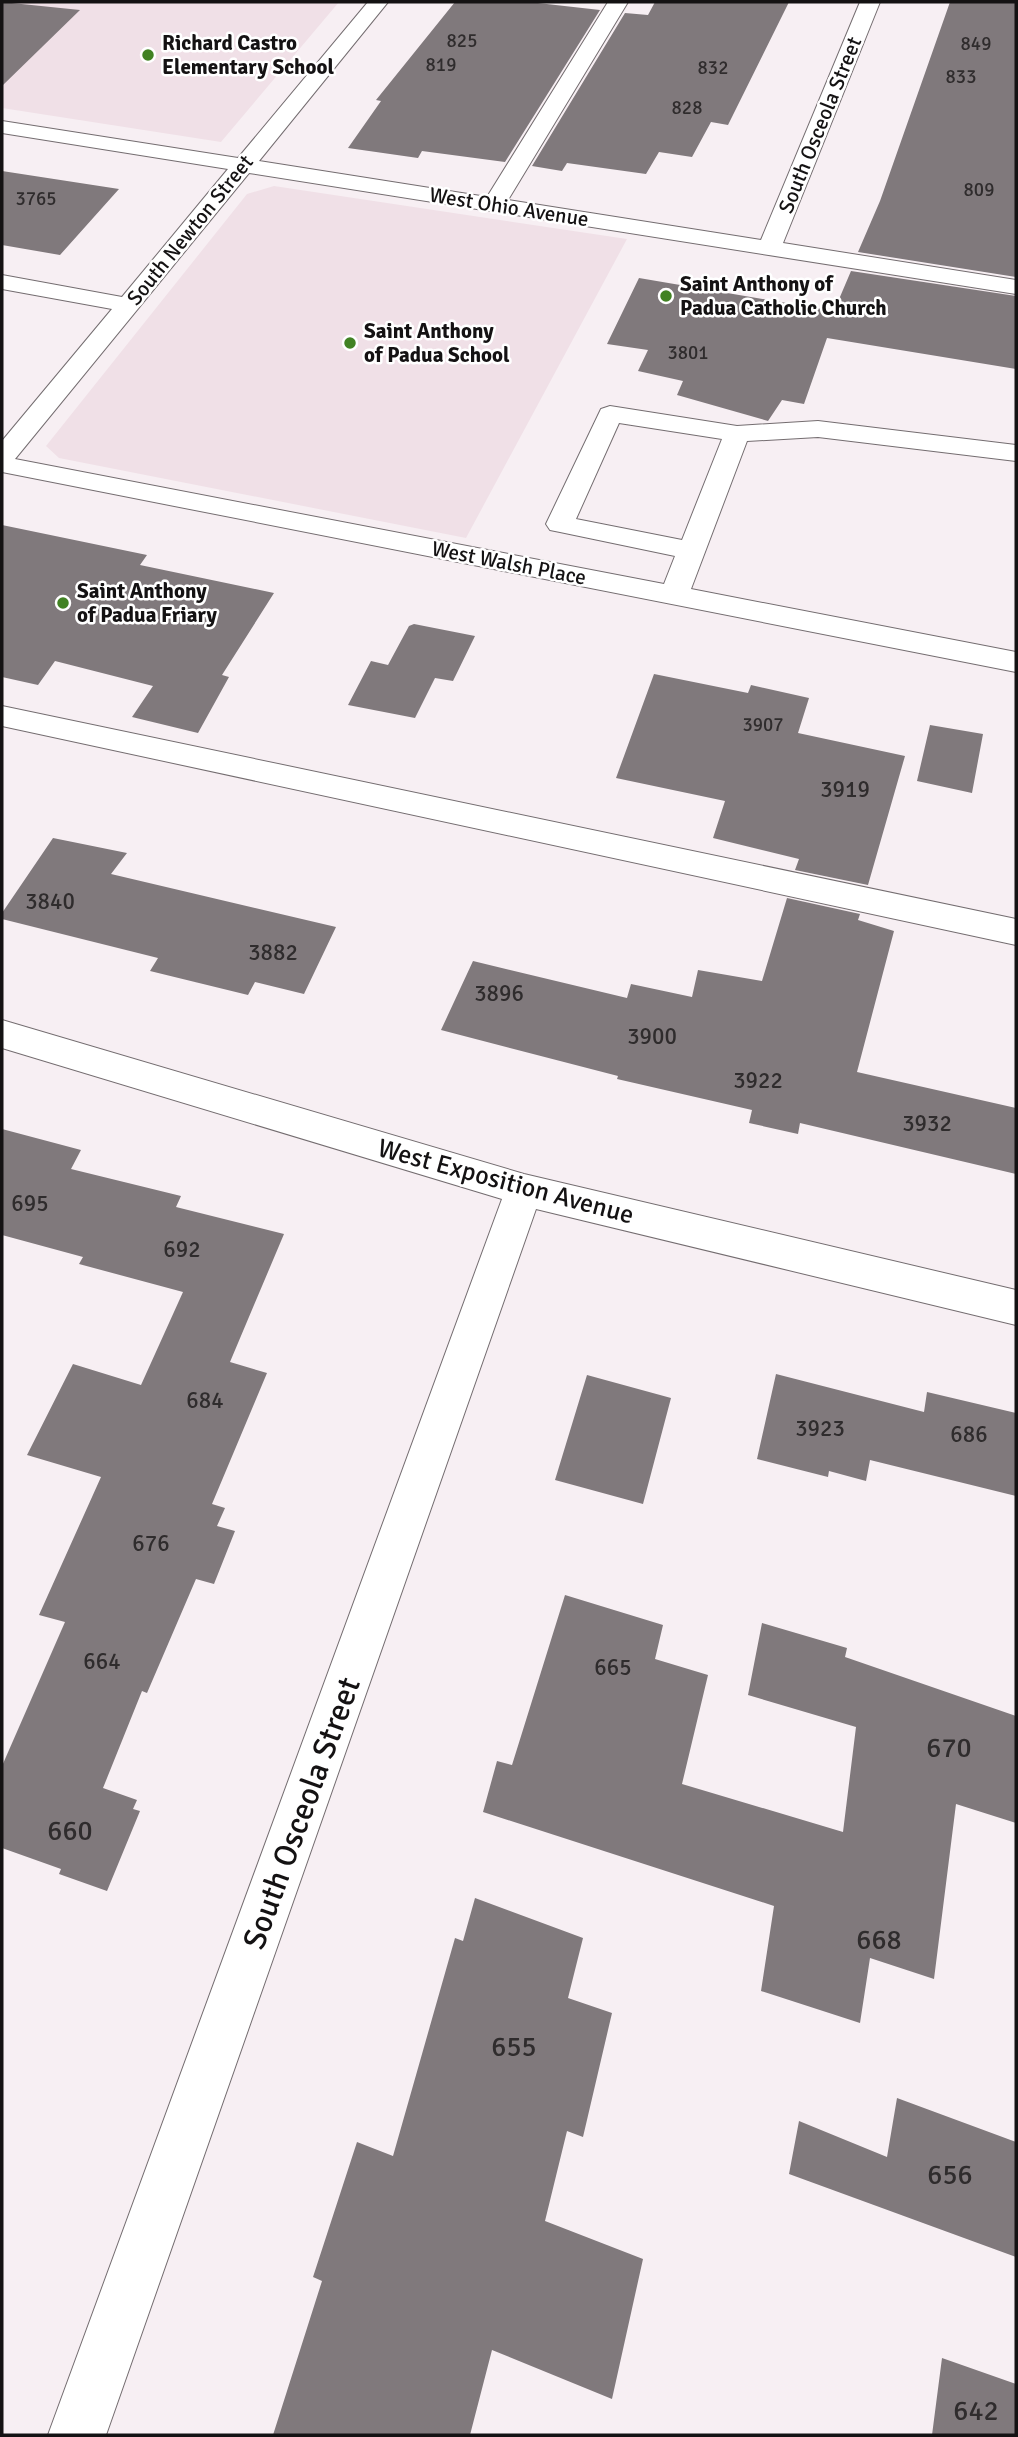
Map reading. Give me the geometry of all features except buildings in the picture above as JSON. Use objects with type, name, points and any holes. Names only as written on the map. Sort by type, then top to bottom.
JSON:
[{"type":"street","name":"South Newton Street","points":[[2,458],[377,2]]},
{"type":"street","points":[[494,204],[618,2]]},
{"type":"street","name":"South Osceola Street","points":[[769,248],[870,2]]},
{"type":"street","name":"West Ohio Avenue","points":[[2,127],[1016,287]]},
{"type":"street","points":[[2,282],[129,305]]},
{"type":"street","points":[[691,550],[560,524],[611,414],[737,434],[818,429],[1016,453]]},
{"type":"street","points":[[674,595],[737,434]]},
{"type":"street","name":"West Walsh Place","points":[[2,464],[1016,662]]},
{"type":"street","points":[[2,716],[1016,932]]},
{"type":"street","name":"West Exposition Avenue","points":[[2,1034],[524,1190],[1016,1307]]},
{"type":"street","name":"South Osceola Street","points":[[77,2435],[524,1190]]},
{"type":"shaded area","name":"Richard Castro Elementary School","points":[[2,2],[339,2],[221,142],[2,108]]},
{"type":"shaded area","name":"Saint Anthony of Padua School","points":[[274,186],[627,239],[466,538],[59,458],[46,446],[247,194]]},
{"type":"place","name":"Richard Castro Elementary School","points":[[148,55]]},
{"type":"place","name":"Saint Anthony of Padua Catholic Church","points":[[666,296]]},
{"type":"place","name":"Saint Anthony of Padua School","points":[[350,343]]},
{"type":"place","name":"Saint Anthony of Padua Friary","points":[[63,603]]}]
